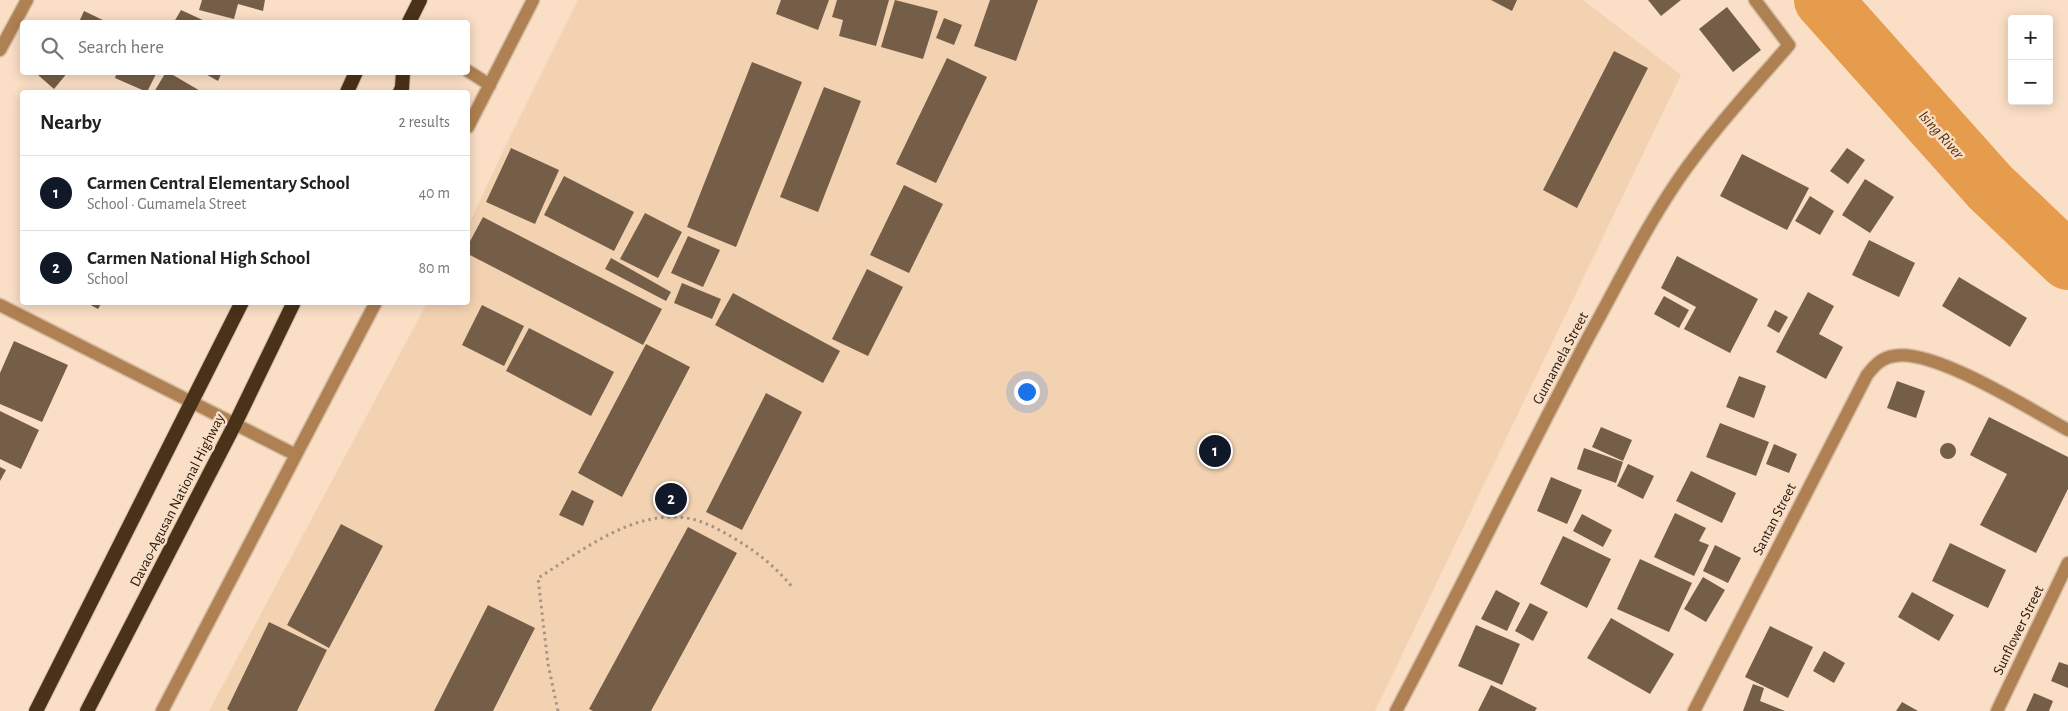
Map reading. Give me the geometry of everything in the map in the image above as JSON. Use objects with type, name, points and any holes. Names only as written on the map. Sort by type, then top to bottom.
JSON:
[{"type":"highway","points":[[409,20],[420,0]]},
{"type":"highway","points":[[348,90],[355,75]]},
{"type":"highway","points":[[401,90],[402,75]]},
{"type":"highway","name":"Davao-Agusan National Highway","points":[[36,711],[240,305]]},
{"type":"highway","name":"Davao-Agusan National Highway","points":[[87,711],[235,424],[293,305]]},
{"type":"street","points":[[0,50],[27,0]]},
{"type":"street","points":[[470,124],[533,0]]},
{"type":"street","name":"Gumamela Street","points":[[1396,711],[1459,592],[1568,376],[1642,238],[1678,180],[1699,152],[1789,45],[1755,0]]},
{"type":"street","points":[[470,72],[490,85]]},
{"type":"street","points":[[0,305],[296,455]]},
{"type":"street","points":[[162,711],[374,305]]},
{"type":"street","name":"Santan Street","points":[[1694,711],[1867,375],[1878,361],[1896,355],[1920,358],[1950,367],[2068,430]]},
{"type":"street","name":"Sunflower Street","points":[[1997,711],[2068,563]]},
{"type":"path","points":[[558,711],[548,664],[538,578],[605,537],[636,522],[664,516],[688,518],[716,528],[752,549],[775,567],[793,588]]},
{"type":"shaded area","points":[[578,0],[1583,0],[1681,75],[1375,711],[209,711],[426,305],[470,305],[470,222]]},
{"type":"building","points":[[202,0],[265,0],[263,11],[238,4],[234,19],[199,10]]},
{"type":"building","points":[[781,0],[829,0],[818,30],[776,14]]},
{"type":"building","points":[[837,0],[889,0],[876,46],[839,36],[843,20],[832,17]]},
{"type":"building","points":[[895,0],[938,11],[923,59],[881,47]]},
{"type":"building","points":[[990,0],[1038,0],[1016,61],[974,46]]},
{"type":"building","points":[[1491,0],[1517,0],[1512,11]]},
{"type":"building","points":[[1648,0],[1681,0],[1661,16]]},
{"type":"building","points":[[1727,7],[1761,50],[1733,72],[1699,29]]},
{"type":"building","points":[[181,10],[203,20],[175,20]]},
{"type":"building","points":[[84,11],[103,20],[80,20]]},
{"type":"building","points":[[944,18],[962,25],[954,45],[936,38]]},
{"type":"building","points":[[1614,51],[1648,68],[1577,208],[1543,190]]},
{"type":"building","points":[[947,58],[987,77],[936,183],[896,164]]},
{"type":"building","points":[[752,62],[802,82],[736,247],[687,227]]},
{"type":"building","points":[[38,75],[66,75],[54,89]]},
{"type":"building","points":[[116,75],[156,75],[148,90],[142,90],[115,78]]},
{"type":"building","points":[[164,75],[173,75],[199,90],[155,90]]},
{"type":"building","points":[[207,75],[221,75],[218,81]]},
{"type":"building","points":[[824,87],[861,101],[818,212],[780,197]]},
{"type":"building","points":[[511,148],[559,170],[535,224],[486,202]]},
{"type":"building","points":[[1847,148],[1865,160],[1848,184],[1830,171]]},
{"type":"building","points":[[1742,154],[1809,188],[1787,230],[1720,196]]},
{"type":"building","points":[[564,176],[634,212],[614,251],[544,215]]},
{"type":"building","points":[[1865,179],[1894,197],[1870,233],[1842,215]]},
{"type":"building","points":[[904,185],[943,204],[909,273],[870,255]]},
{"type":"building","points":[[1810,196],[1834,211],[1820,235],[1795,221]]},
{"type":"building","points":[[645,213],[682,232],[658,278],[620,259]]},
{"type":"building","points":[[483,217],[662,309],[643,345],[470,255],[470,241]]},
{"type":"building","points":[[688,236],[720,250],[703,287],[671,273]]},
{"type":"building","points":[[1869,240],[1915,263],[1899,297],[1852,275]]},
{"type":"building","points":[[1677,256],[1758,299],[1730,353],[1684,329],[1696,307],[1661,288]]},
{"type":"building","points":[[611,258],[671,292],[666,301],[605,269]]},
{"type":"building","points":[[867,269],[903,287],[868,356],[832,339]]},
{"type":"building","points":[[1959,277],[2027,318],[2010,347],[1942,306]]},
{"type":"building","points":[[682,283],[721,299],[712,319],[674,303]]},
{"type":"building","points":[[1808,292],[1834,306],[1819,334],[1843,347],[1826,379],[1776,352]]},
{"type":"building","points":[[733,293],[840,351],[823,383],[715,325]]},
{"type":"building","points":[[1664,296],[1689,310],[1679,328],[1654,314]]},
{"type":"building","points":[[91,305],[100,305],[98,309]]},
{"type":"building","points":[[482,305],[524,326],[504,366],[462,345]]},
{"type":"building","points":[[1775,310],[1788,317],[1779,333],[1767,326]]},
{"type":"building","points":[[529,328],[614,372],[591,416],[506,371]]},
{"type":"building","points":[[14,341],[68,365],[42,422],[0,404],[0,373]]},
{"type":"building","points":[[646,344],[690,367],[622,497],[578,473]]},
{"type":"building","points":[[1739,376],[1766,386],[1754,418],[1726,407]]},
{"type":"building","points":[[1897,381],[1925,391],[1916,418],[1887,408]]},
{"type":"building","points":[[766,393],[802,412],[742,530],[706,512]]},
{"type":"building","points":[[0,411],[39,430],[21,469],[0,459]]},
{"type":"building","points":[[1989,417],[2068,457],[2068,489],[2036,553],[1980,525],[2007,474],[1970,455]]},
{"type":"building","points":[[1720,423],[1769,442],[1756,476],[1706,457]]},
{"type":"building","points":[[1601,427],[1632,440],[1623,461],[1592,447]]},
{"type":"building","points":[[1945,443],[1951,443],[1956,448],[1954,457],[1945,459],[1940,454],[1940,448]]},
{"type":"building","points":[[1774,444],[1797,454],[1789,473],[1766,464]]},
{"type":"building","points":[[1584,448],[1623,462],[1616,483],[1577,469]]},
{"type":"building","points":[[1628,464],[1654,476],[1643,499],[1617,486]]},
{"type":"building","points":[[0,467],[6,470],[0,481]]},
{"type":"building","points":[[1691,471],[1736,493],[1722,523],[1676,501]]},
{"type":"building","points":[[1551,477],[1582,490],[1567,524],[1537,511]]},
{"type":"building","points":[[572,490],[594,501],[583,526],[559,515]]},
{"type":"building","points":[[1675,513],[1706,528],[1699,541],[1709,545],[1694,576],[1654,557]]},
{"type":"building","points":[[1582,514],[1612,530],[1603,547],[1573,531]]},
{"type":"building","points":[[341,524],[383,546],[329,648],[287,625]]},
{"type":"building","points":[[688,527],[737,553],[651,711],[593,711],[589,709]]},
{"type":"building","points":[[1563,536],[1611,559],[1587,608],[1540,584]]},
{"type":"building","points":[[1950,543],[2006,570],[1988,608],[1932,581]]},
{"type":"building","points":[[1715,545],[1741,558],[1728,583],[1703,571]]},
{"type":"building","points":[[1640,559],[1692,583],[1669,632],[1617,609]]},
{"type":"building","points":[[1703,577],[1725,590],[1706,622],[1684,609]]},
{"type":"building","points":[[1496,590],[1520,603],[1507,631],[1481,619]]},
{"type":"building","points":[[1912,592],[1954,615],[1939,641],[1898,617]]},
{"type":"building","points":[[1530,603],[1548,612],[1533,641],[1515,631]]},
{"type":"building","points":[[488,605],[535,628],[493,711],[434,711]]},
{"type":"building","points":[[1611,618],[1674,654],[1650,694],[1587,658]]},
{"type":"building","points":[[269,622],[327,650],[297,711],[230,711],[227,709]]},
{"type":"building","points":[[1476,625],[1520,644],[1502,685],[1458,666]]},
{"type":"building","points":[[1770,626],[1813,647],[1788,698],[1745,677]]},
{"type":"building","points":[[1824,651],[1845,663],[1834,683],[1813,671]]},
{"type":"building","points":[[2059,662],[2068,665],[2068,688],[2051,681]]},
{"type":"building","points":[[1753,684],[1764,688],[1760,701],[1785,711],[1743,711]]},
{"type":"building","points":[[1491,685],[1537,708],[1535,711],[1478,711]]},
{"type":"building","points":[[2034,693],[2053,701],[2049,711],[2026,711]]},
{"type":"building","points":[[1902,702],[1918,711],[1896,711]]},
{"type":"waterway","name":"Ising River","points":[[1823,0],[1990,187],[2068,261]]},
{"type":"place","name":"Carmen Central Elementary School","points":[[1215,451]]},
{"type":"place","name":"Carmen National High School","points":[[671,499]]}]
